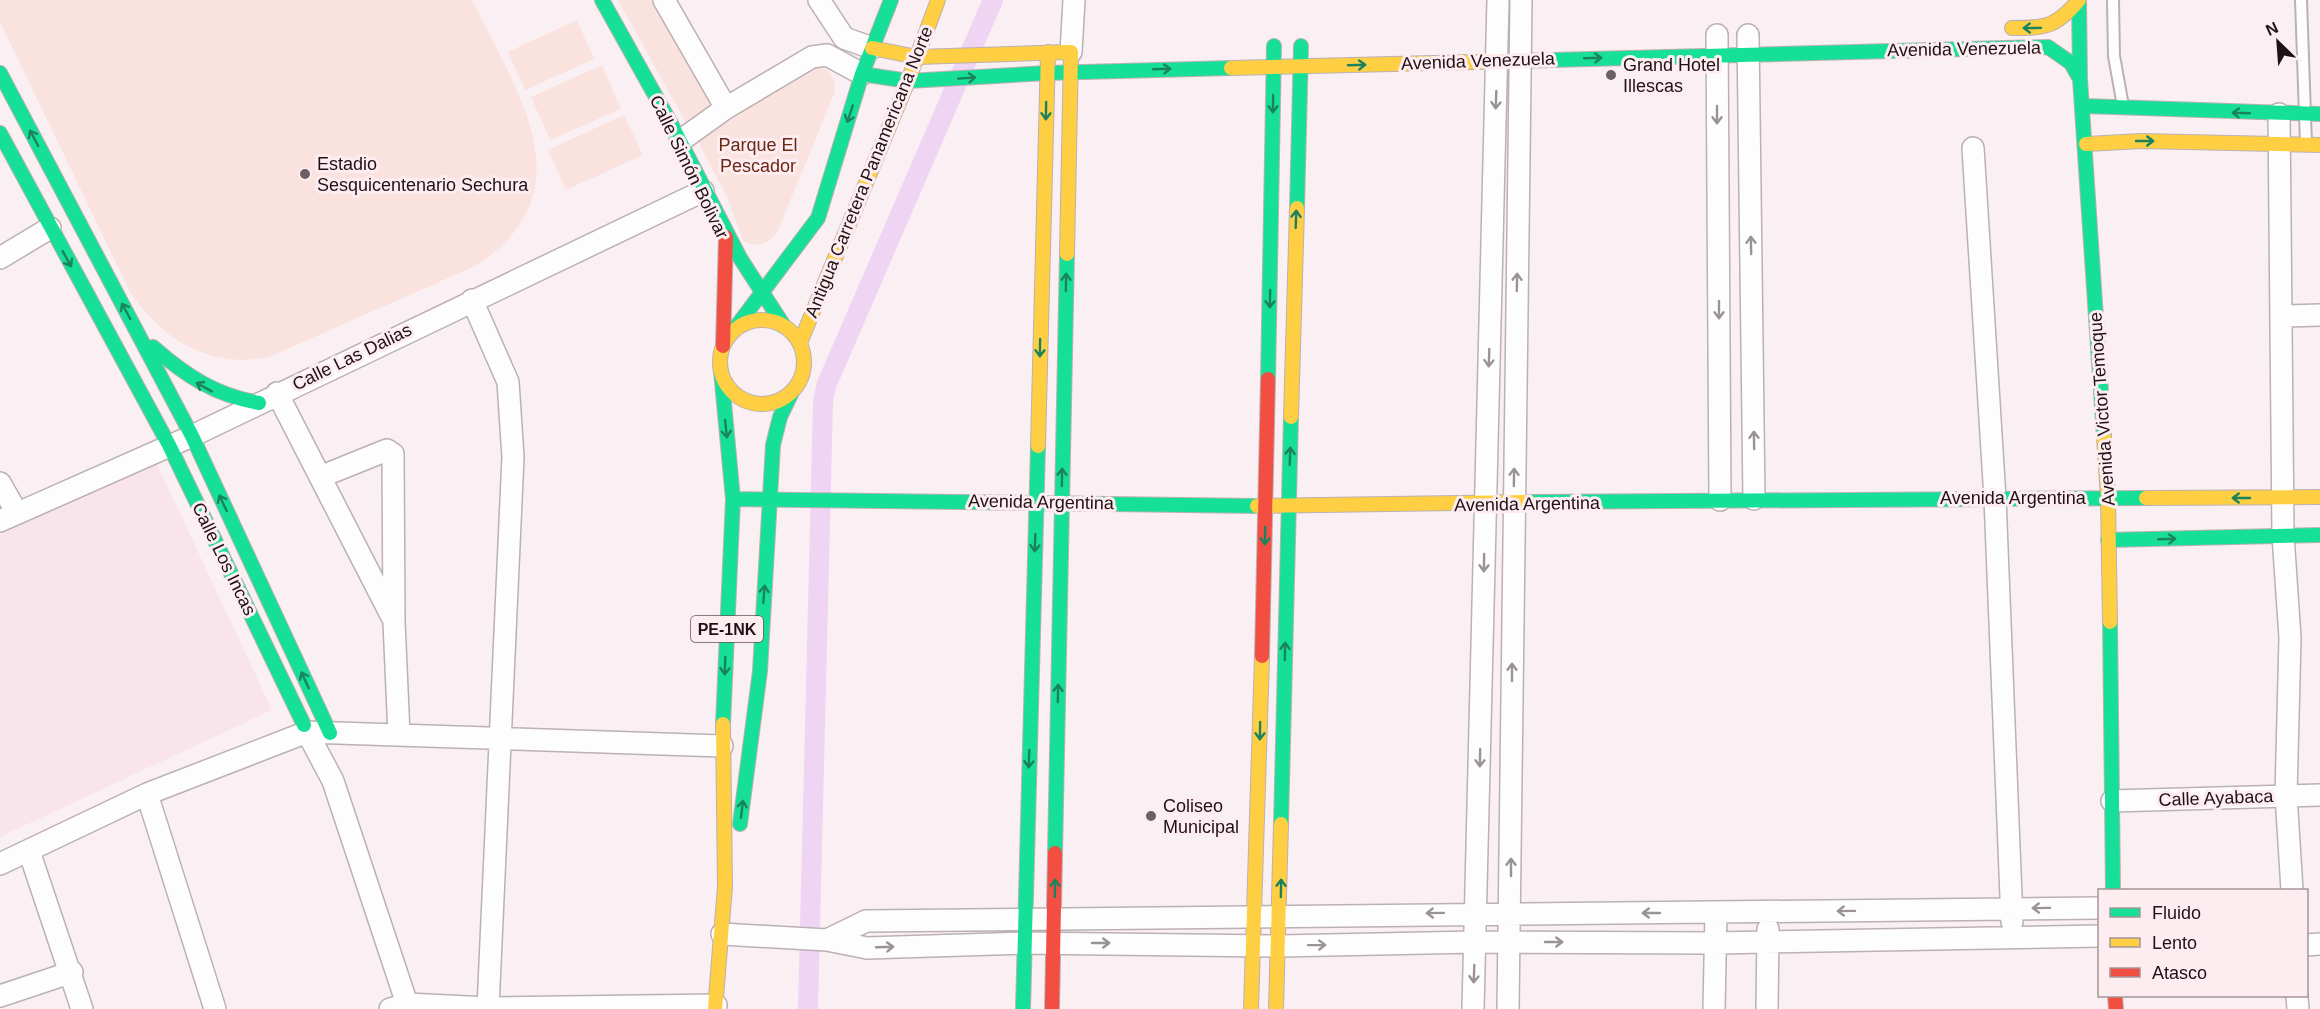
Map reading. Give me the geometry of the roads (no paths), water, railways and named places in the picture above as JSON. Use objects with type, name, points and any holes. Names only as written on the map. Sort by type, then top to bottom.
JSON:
[{"type":"street","name":"Calle Simón Bolivar","points":[[602,0],[680,141],[729,242],[723,346]]},
{"type":"street","points":[[664,0],[726,108]]},
{"type":"street","points":[[819,0],[844,38],[872,48]]},
{"type":"street","name":"Antigua Carretera Panamericana Norte","points":[[733,331],[818,218],[862,74],[891,0]]},
{"type":"street","name":"Antigua Carretera Panamericana Norte","points":[[800,344],[908,81],[938,0]]},
{"type":"street","points":[[1052,1009],[1062,502],[1075,58],[1074,0]]},
{"type":"street","points":[[1473,1009],[1494,48],[1498,0]]},
{"type":"street","points":[[1508,1009],[1514,504],[1524,47],[1521,0]]},
{"type":"street","name":"Avenida Venezuela","points":[[1993,28],[2051,27],[2063,21],[2079,0]]},
{"type":"street","name":"Avenida Victor Temoque","points":[[2079,0],[2080,79],[2084,106],[2103,458],[2108,498],[2113,889]]},
{"type":"street","points":[[1733,40],[1754,499]]},
{"type":"street","points":[[1720,500],[1733,40]]},
{"type":"street","name":"Avenida Venezuela","points":[[872,48],[917,57],[1048,52],[1075,58],[1300,66],[1494,48],[1733,40],[2048,47],[2071,63],[2080,79]]},
{"type":"street","points":[[1251,1009],[1256,916],[1266,506],[1274,66],[1268,46],[1307,46],[1300,66],[1288,506],[1280,946],[1276,1009]]},
{"type":"street","name":"Avenida Venezuela","points":[[1494,48],[1524,47]]},
{"type":"street","points":[[1023,1009],[1048,52]]},
{"type":"street","points":[[680,141],[726,108],[812,57],[827,55],[862,74]]},
{"type":"street","name":"Avenida Venezuela","points":[[862,74],[908,81],[1047,73],[1075,58]]},
{"type":"street","points":[[3,85],[192,436],[330,733]]},
{"type":"street","points":[[2084,106],[2320,114]]},
{"type":"street","points":[[2279,114],[2283,535],[2290,638],[2286,795],[2292,889]]},
{"type":"street","name":"Calle Los Incas","points":[[0,133],[169,445],[307,732],[333,781],[398,1006]]},
{"type":"street","points":[[2086,144],[2142,141],[2313,145]]},
{"type":"street","points":[[1973,148],[1995,498],[2012,937]]},
{"type":"street","name":"Calle Las Dalias","points":[[9,517],[192,436],[471,300],[704,191]]},
{"type":"street","points":[[0,258],[50,228]]},
{"type":"street","points":[[729,242],[749,258],[763,259],[793,253]]},
{"type":"street","points":[[729,242],[761,295],[800,344]]},
{"type":"street","points":[[471,300],[508,382],[513,457],[488,1008]]},
{"type":"street","points":[[2282,316],[2320,315]]},
{"type":"street","points":[[733,331],[758,320],[784,326]]},
{"type":"street","name":"PE-1NK","points":[[716,1007],[725,887],[722,746],[733,499],[721,371],[723,346],[733,331]]},
{"type":"street","points":[[138,333],[183,373],[203,387],[228,398],[268,398],[320,477],[394,622]]},
{"type":"street","name":"PE-1NK","points":[[725,887],[741,822],[758,683],[773,445],[780,417],[804,369],[800,344]]},
{"type":"street","points":[[721,371],[735,395],[756,404],[769,404],[792,392]]},
{"type":"street","points":[[320,477],[387,450],[393,454],[394,622],[399,735]]},
{"type":"street","points":[[0,483],[9,517]]},
{"type":"street","name":"Avenida Argentina","points":[[733,499],[1036,501],[1288,506],[1485,505],[1754,499],[2320,497]]},
{"type":"street","points":[[2108,540],[2320,535]]},
{"type":"street","points":[[0,864],[147,794],[307,732],[722,746]]},
{"type":"street","points":[[147,794],[215,1009]]},
{"type":"street","name":"Calle Ayabaca","points":[[2112,801],[2320,795]]},
{"type":"street","points":[[29,851],[72,972],[82,1009]]},
{"type":"street","points":[[827,940],[866,921],[2098,908]]},
{"type":"street","points":[[1714,1009],[1716,912]]},
{"type":"street","points":[[1767,1009],[1768,912]]},
{"type":"street","points":[[722,934],[827,940],[867,948],[1024,943],[1280,946],[1475,942],[1715,944],[1768,940],[2098,936]]},
{"type":"street","points":[[0,996],[72,972]]},
{"type":"street","points":[[398,1006],[716,1007]]},
{"type":"lane","points":[[2113,0],[2115,56],[2124,109]]},
{"type":"lane","points":[[2301,0],[2305,114],[2313,145]]},
{"type":"waterway","points":[[808,1009],[823,402],[826,386],[993,0]]},
{"type":"place","name":"Grand Hotel Illescas","points":[[1611,75]]},
{"type":"place","name":"Estadio Sesquicentenario Sechura","points":[[305,174]]},
{"type":"place","name":"Coliseo Municipal","points":[[1151,816]]},
{"type":"park label","name":"Parque El Pescador","points":[[758,155]]}]
